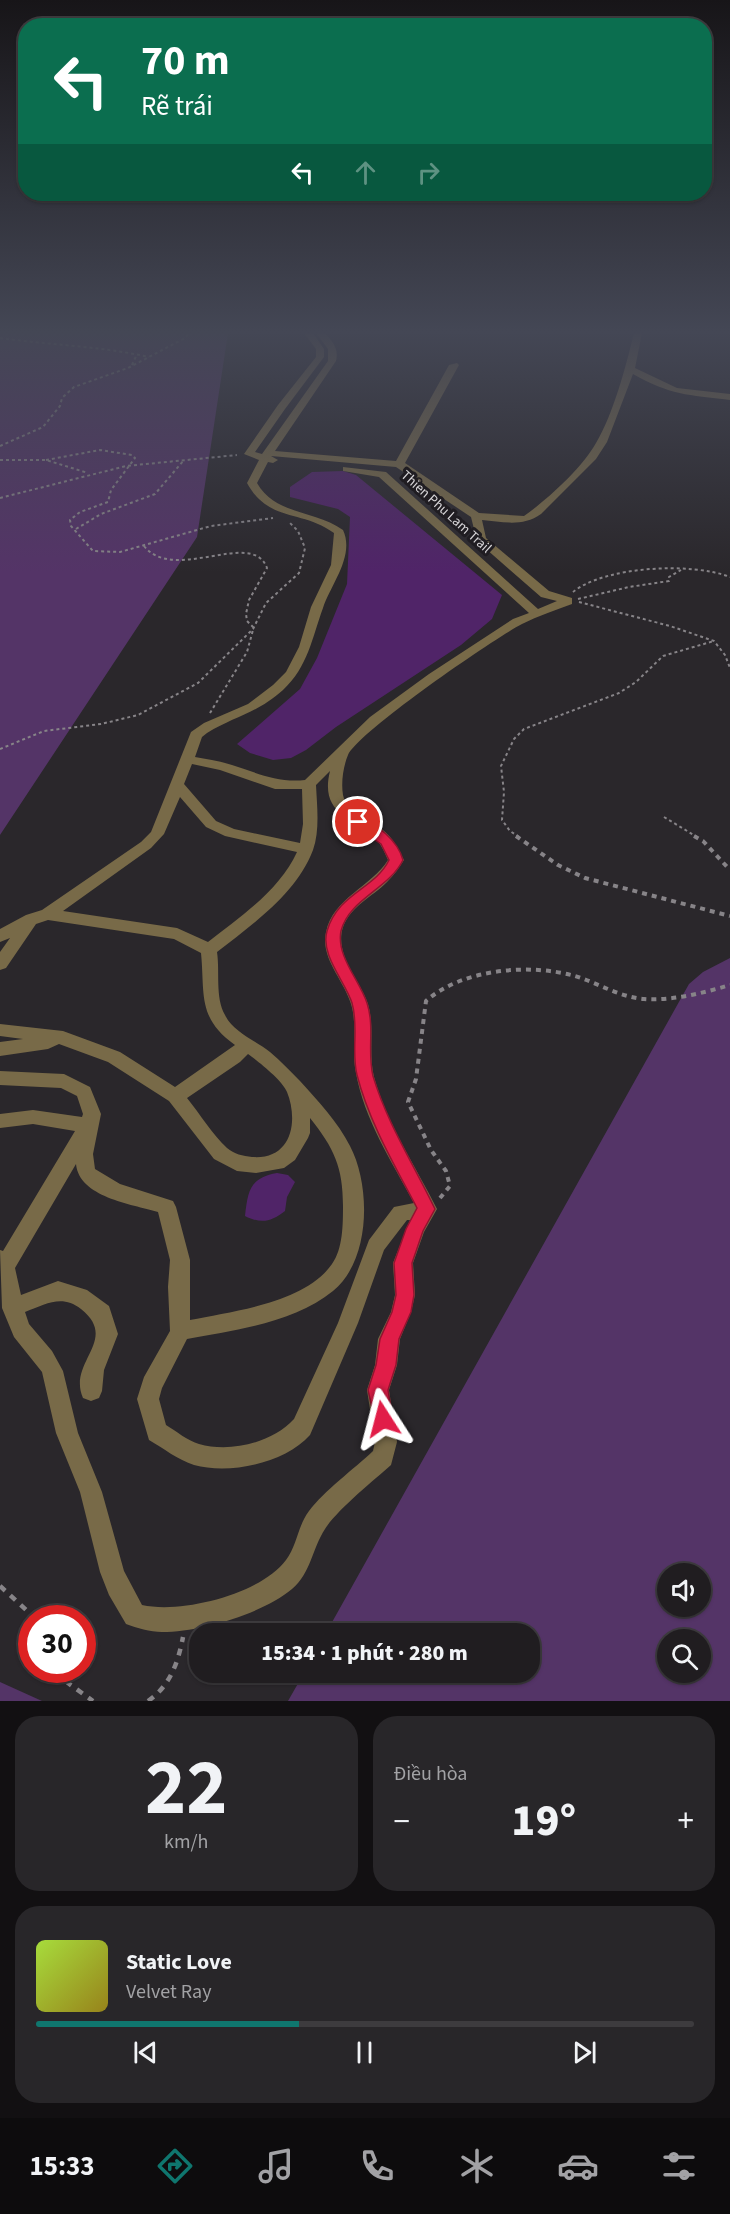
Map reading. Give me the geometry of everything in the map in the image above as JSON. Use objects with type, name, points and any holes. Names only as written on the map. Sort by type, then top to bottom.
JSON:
[{"type":"street","points":[[249,454],[277,412]]},
{"type":"street","points":[[0,936],[32,919],[48,914],[146,845],[157,834],[162,824],[196,735],[205,726],[229,719],[251,708],[273,692],[291,674],[304,647],[320,597],[333,576],[338,561],[339,532],[329,523],[271,506],[255,494],[252,483],[266,456],[296,412]]},
{"type":"street","points":[[399,464],[428,412]]},
{"type":"street","points":[[266,456],[399,464],[476,516],[527,519],[537,512],[597,450],[614,412]]},
{"type":"street","name":"Thien Phu Lam Trail","points":[[249,454],[382,474],[536,613]]},
{"type":"street","points":[[476,516],[482,539],[545,594],[568,601]]},
{"type":"street","points":[[187,759],[222,767],[273,785],[289,787],[309,784],[375,720],[490,639],[536,613],[568,601]]},
{"type":"street","points":[[342,751],[334,775],[337,802],[358,822],[386,841],[394,851],[396,860],[384,877],[346,907],[334,932],[336,956],[354,988],[360,1006],[364,1024],[362,1050],[365,1075],[391,1143],[427,1209]]},
{"type":"street","points":[[176,784],[211,824],[230,833],[306,849]]},
{"type":"street","points":[[209,950],[245,922],[300,861],[306,849],[311,823],[309,784]]},
{"type":"street","points":[[48,914],[177,934],[209,950]]},
{"type":"street","points":[[0,964],[32,919]]},
{"type":"street","points":[[180,1331],[229,1321],[297,1302],[313,1295],[339,1271],[349,1248],[353,1222],[353,1180],[350,1163],[343,1147],[269,1061],[219,1022],[213,1005],[209,950]]},
{"type":"street","points":[[0,1030],[57,1036],[114,1057],[175,1096],[221,1154],[237,1163],[256,1165],[277,1163],[288,1155],[301,1133],[301,1118],[296,1092]]},
{"type":"street","points":[[0,1049],[48,1042],[57,1036]]},
{"type":"street","points":[[175,1096],[234,1057],[247,1044]]},
{"type":"street","points":[[0,1066],[30,1078]]},
{"type":"street","points":[[0,1078],[64,1081],[84,1092],[92,1114],[84,1154],[86,1173],[94,1181],[110,1189],[166,1207],[180,1260],[178,1287],[180,1331],[152,1384],[148,1399],[157,1432],[178,1446],[204,1457],[252,1455],[282,1444],[297,1433],[308,1415],[348,1323],[376,1246],[401,1214],[427,1209]]},
{"type":"street","points":[[0,1121],[18,1116],[46,1117],[88,1126]]},
{"type":"street","points":[[88,1126],[3,1262],[12,1308],[19,1328],[44,1354],[52,1369],[62,1403],[66,1430],[90,1490],[102,1546],[119,1592],[135,1615],[163,1620],[187,1616],[242,1602],[275,1589],[295,1570],[310,1529],[318,1518],[383,1457],[386,1442],[378,1390],[386,1365],[389,1339],[401,1312],[405,1295],[403,1263],[415,1229],[427,1209]]},
{"type":"street","points":[[12,1308],[58,1290],[80,1296],[102,1313],[108,1334],[93,1370],[91,1391]]},
{"type":"path","points":[[0,446],[43,427],[55,412]]},
{"type":"path","points":[[0,460],[46,460],[90,451],[110,450],[132,455],[135,458],[126,466],[111,490],[108,502],[80,512],[70,520],[71,526],[93,551],[120,552],[211,526],[278,517],[272,513]]},
{"type":"path","points":[[0,498],[126,466],[249,454]]},
{"type":"path","points":[[46,460],[89,474]]},
{"type":"path","points":[[76,529],[101,514],[154,494],[184,460]]},
{"type":"path","points":[[0,749],[44,731],[100,724],[138,715],[198,684],[253,628],[266,603],[299,573],[305,548],[303,539],[289,522]]},
{"type":"path","points":[[144,546],[152,555],[172,561],[252,552],[263,558],[267,568],[251,594],[246,610],[247,621],[253,628],[252,642],[225,687],[214,700],[205,726]]},
{"type":"path","points":[[568,601],[629,587],[669,581],[669,577],[684,569]]},
{"type":"path","points":[[568,601],[574,589],[581,584],[627,573],[684,569],[708,570],[730,577]]},
{"type":"path","points":[[568,601],[587,603],[714,641],[725,655],[730,668]]},
{"type":"path","points":[[714,641],[663,656],[636,682],[619,693],[524,729],[506,752],[501,766],[504,792],[502,820],[510,831],[530,847],[558,865],[585,878],[730,916]]},
{"type":"path","points":[[664,817],[703,841],[710,852],[730,870]]},
{"type":"path","points":[[427,1209],[450,1186],[446,1172],[431,1150],[408,1102],[416,1079],[426,1001],[441,989],[468,979],[496,974],[538,972],[566,974],[621,995],[647,1000],[730,985]]},
{"type":"path","points":[[0,1586],[21,1605]]},
{"type":"path","points":[[148,1701],[157,1696],[171,1676],[181,1651],[187,1616]]},
{"type":"path","points":[[68,1683],[93,1701]]},
{"type":"shaded area","points":[[0,412],[216,412],[197,537],[0,835]]},
{"type":"shaded area","points":[[343,471],[356,475],[502,595],[492,619],[461,645],[336,727],[306,750],[291,758],[273,760],[250,753],[237,744],[300,689],[317,658],[347,584],[350,517],[338,509],[290,497],[290,487],[312,472]]},
{"type":"shaded area","points":[[730,958],[730,1701],[288,1701],[298,1683],[540,1683],[540,1623],[332,1623],[689,984],[703,972]]},
{"type":"shaded area","points":[[277,1173],[288,1175],[295,1182],[287,1197],[285,1211],[266,1221],[245,1216],[247,1199],[252,1187],[261,1178]]},
{"type":"shaded area","points":[[0,1682],[42,1701],[0,1701]]},
{"type":"route","points":[[358,822],[386,841],[394,851],[396,860],[384,877],[346,907],[334,932],[336,956],[354,988],[360,1006],[364,1024],[362,1050],[365,1075],[391,1143],[427,1209],[415,1229],[403,1263],[405,1295],[401,1312],[389,1339],[386,1365],[378,1390],[383,1419]]}]
